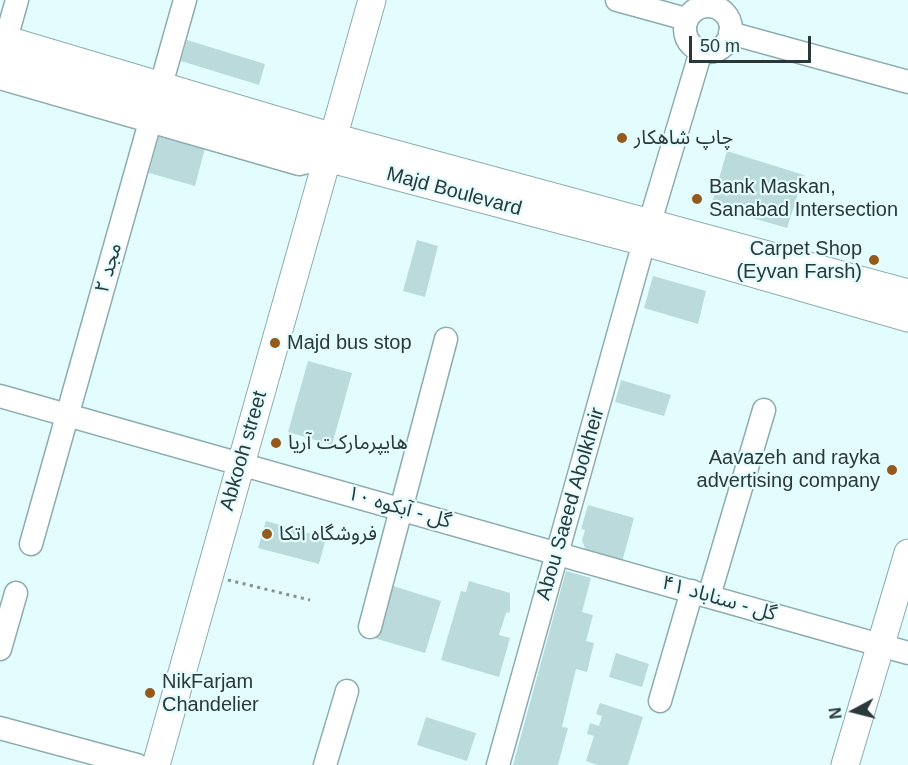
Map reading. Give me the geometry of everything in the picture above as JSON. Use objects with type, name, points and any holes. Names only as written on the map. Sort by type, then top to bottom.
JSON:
[{"type":"main road","points":[[330,147],[372,0]]},
{"type":"main road","name":"Majd Boulevard","points":[[2,46],[161,85],[296,137]]},
{"type":"main road","name":"Majd Boulevard","points":[[2,46],[330,147],[647,233],[908,293]]},
{"type":"main road","name":"Abkooh street","points":[[156,765],[330,147]]},
{"type":"main road","name":"Majd Boulevard","points":[[647,233],[908,318]]},
{"type":"main road","points":[[845,765],[900,649],[908,553]]},
{"type":"street","points":[[2,46],[18,0]]},
{"type":"street","points":[[161,85],[185,0]]},
{"type":"street","points":[[617,0],[686,19]]},
{"type":"street","points":[[715,3],[729,20],[730,33],[723,46],[716,50],[700,51],[689,43],[685,35],[686,19],[698,7],[715,3]]},
{"type":"street","points":[[730,33],[908,82]]},
{"type":"street","name":"Abou Saeed Abolkheir","points":[[498,765],[700,51]]},
{"type":"street","points":[[0,78],[299,164],[330,147]]},
{"type":"street","name":"مجد ۲","points":[[31,544],[150,122]]},
{"type":"street","points":[[370,627],[446,339]]},
{"type":"street","name":"گل - آبکوه ۱۰","points":[[0,396],[557,553]]},
{"type":"street","points":[[660,701],[764,410]]},
{"type":"street","name":"گل - سناباد ۴۱","points":[[557,553],[900,649]]},
{"type":"street","points":[[0,649],[16,593]]},
{"type":"street","points":[[325,765],[347,691]]},
{"type":"street","points":[[0,728],[137,765]]},
{"type":"path","points":[[209,576],[310,600]]},
{"type":"building","points":[[187,40],[265,64],[259,85],[181,61]]},
{"type":"building","points":[[159,135],[205,148],[195,186],[149,173]]},
{"type":"building","points":[[727,151],[804,175],[787,228],[711,206]]},
{"type":"building","points":[[417,240],[438,246],[425,297],[403,291]]},
{"type":"building","points":[[653,276],[706,291],[698,324],[644,308]]},
{"type":"building","points":[[308,361],[352,373],[332,445],[288,432]]},
{"type":"building","points":[[621,380],[671,395],[664,416],[615,402]]},
{"type":"building","points":[[588,505],[634,518],[622,562],[586,551],[582,540],[585,530],[581,529]]},
{"type":"building","points":[[266,521],[326,538],[319,564],[258,548]]},
{"type":"building","points":[[566,571],[591,578],[582,612],[593,615],[586,641],[594,643],[587,672],[576,669],[562,727],[568,728],[558,765],[513,765]]},
{"type":"building","points":[[469,581],[510,593],[510,612],[506,613],[499,635],[510,638],[499,677],[441,660],[461,591],[466,592]]},
{"type":"building","points":[[390,585],[441,601],[425,653],[374,638]]},
{"type":"building","points":[[616,653],[649,664],[642,687],[609,677]]},
{"type":"building","points":[[600,703],[643,717],[628,765],[597,765],[586,761],[594,736],[587,734],[590,723],[599,726],[602,716],[596,714]]},
{"type":"building","points":[[426,717],[476,733],[467,761],[417,745]]},
{"type":"place","name":"چاپ شاهکار","points":[[622,138]]},
{"type":"place","name":"Bank Maskan, Sanabad Intersection","points":[[697,199]]},
{"type":"place","name":"Carpet Shop (Eyvan Farsh)","points":[[874,260]]},
{"type":"place","name":"Majd bus stop","points":[[275,343]]},
{"type":"place","name":"هایپرمارکت آریا","points":[[276,443]]},
{"type":"place","name":"Aavazeh and rayka advertising company","points":[[892,470]]},
{"type":"place","name":"فروشگاه اتکا","points":[[267,534]]},
{"type":"place","name":"NikFarjam Chandelier","points":[[150,693]]}]
